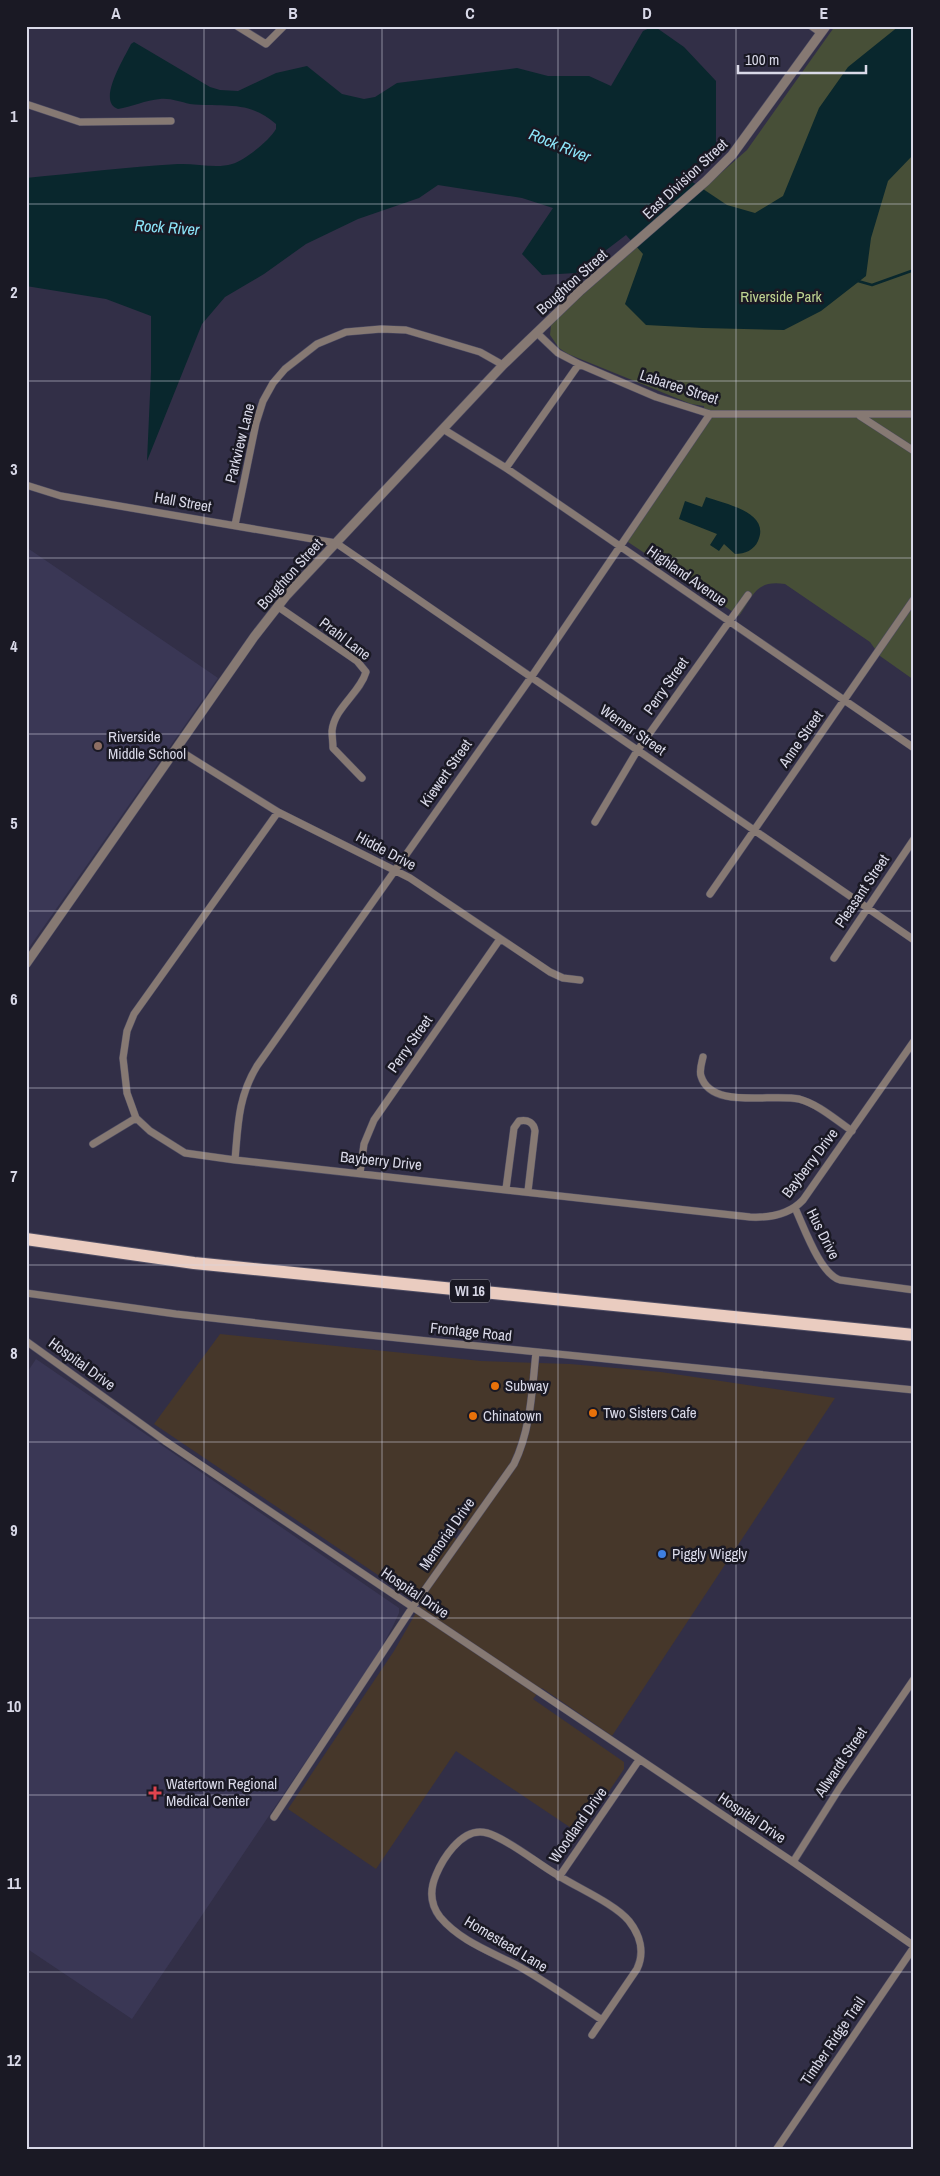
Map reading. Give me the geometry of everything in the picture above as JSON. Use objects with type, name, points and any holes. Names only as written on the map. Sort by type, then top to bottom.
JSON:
[{"type":"highway","name":"WI 16","points":[[26,1239],[204,1264],[914,1334]]},
{"type":"street","points":[[237,26],[266,44],[284,26]]},
{"type":"street","points":[[811,26],[823,30]]},
{"type":"street","name":"East Division Street","points":[[628,250],[706,181],[732,155],[748,136],[823,30]]},
{"type":"street","points":[[26,104],[80,122],[170,121]]},
{"type":"street","name":"Boughton Street","points":[[26,964],[277,606],[504,366],[537,333],[628,250]]},
{"type":"street","name":"Parkview Lane","points":[[235,525],[256,423],[263,402],[273,383],[285,369],[317,344],[346,332],[381,329],[406,330],[480,352],[504,366]]},
{"type":"street","name":"Labaree Street","points":[[537,333],[558,353],[579,364],[656,397],[710,414],[914,414]]},
{"type":"street","points":[[506,468],[579,364]]},
{"type":"street","name":"Kiewert Street","points":[[235,1160],[241,1101],[248,1081],[532,676],[619,545],[710,414]]},
{"type":"street","points":[[859,415],[914,451]]},
{"type":"street","points":[[869,422],[874,415]]},
{"type":"street","name":"Highland Avenue","points":[[443,429],[506,468],[914,748]]},
{"type":"street","name":"Hall Street","points":[[26,485],[61,496],[336,543]]},
{"type":"street","name":"Werner Street","points":[[336,543],[914,940]]},
{"type":"street","name":"Perry Street","points":[[595,822],[637,751],[748,595]]},
{"type":"street","points":[[912,601],[914,612]]},
{"type":"street","name":"Anne Street","points":[[710,894],[912,601]]},
{"type":"street","name":"Prahl Lane","points":[[277,606],[357,661],[366,672],[363,681],[343,707],[332,729],[333,748],[362,778]]},
{"type":"street","name":"Hidde Drive","points":[[176,749],[278,812],[395,869],[550,972],[563,978],[580,980]]},
{"type":"street","name":"Bayberry Drive","points":[[278,812],[134,1014],[127,1032],[123,1058],[127,1093],[136,1118],[150,1131],[185,1153],[761,1218],[778,1215],[795,1208],[803,1200],[914,1041]]},
{"type":"street","name":"Pleasant Street","points":[[834,958],[914,839]]},
{"type":"street","name":"Perry Street","points":[[360,1172],[364,1144],[374,1120],[500,939]]},
{"type":"street","points":[[702,1057],[700,1075],[707,1086],[718,1094],[730,1098],[784,1096],[800,1099],[815,1106],[852,1131]]},
{"type":"street","points":[[93,1144],[136,1118]]},
{"type":"street","points":[[506,1189],[514,1128],[519,1121],[527,1120],[532,1123],[535,1132],[528,1191]]},
{"type":"street","name":"Hus Drive","points":[[795,1208],[824,1267],[832,1277],[840,1280],[914,1290]]},
{"type":"street","name":"Frontage Road","points":[[26,1293],[176,1314],[914,1390]]},
{"type":"street","name":"Hospital Drive","points":[[26,1341],[165,1441],[793,1862],[914,1947]]},
{"type":"street","name":"Memorial Drive","points":[[274,1817],[412,1608],[514,1464],[527,1430],[536,1352]]},
{"type":"street","name":"Allwardt Street","points":[[793,1862],[839,1789],[914,1679]]},
{"type":"street","name":"Woodland Drive","points":[[592,2035],[637,1970],[640,1963],[641,1944],[636,1931],[627,1918],[559,1877],[639,1760]]},
{"type":"street","name":"Homestead Lane","points":[[559,1877],[495,1836],[479,1832],[463,1838],[446,1857],[434,1880],[432,1900],[440,1916],[462,1937],[521,1968],[602,2020]]},
{"type":"street","name":"Timber Ridge Trail","points":[[776,2150],[914,1947]]},
{"type":"shaded area","name":"Riverside Middle School","points":[[26,547],[218,678],[26,952]]},
{"type":"shaded area","points":[[220,1334],[481,1361],[570,1364],[661,1372],[835,1398],[612,1736],[542,1688],[533,1699],[624,1762],[624,1769],[580,1834],[456,1751],[376,1869],[288,1809],[394,1651],[421,1604],[154,1424]],"holes":[[[457,1528],[469,1535],[463,1543],[452,1536]]]},
{"type":"shaded area","name":"Watertown Regional Medical Center","points":[[36,1359],[399,1608],[399,1613],[392,1628],[376,1657],[132,2019],[26,1948],[26,1374]]},
{"type":"green space","name":"Riverside Park","points":[[835,26],[914,26],[914,680],[880,656],[870,642],[785,584],[768,584],[757,590],[739,616],[625,540],[705,423],[704,406],[691,404],[568,354],[559,348],[550,335],[551,325],[555,319],[747,150]]},
{"type":"water","name":"Rock River","points":[[654,26],[684,47],[716,81],[716,148],[688,179],[727,205],[755,213],[783,196],[819,108],[848,67],[899,26],[914,26],[914,154],[888,181],[871,238],[866,276],[821,311],[784,330],[646,325],[625,304],[643,254],[626,235],[576,273],[542,275],[522,254],[553,208],[522,198],[438,185],[419,198],[358,219],[306,244],[264,274],[225,297],[202,324],[147,461],[151,372],[151,316],[106,299],[26,286],[26,178],[178,164],[212,166],[232,164],[250,154],[268,139],[276,129],[276,124],[265,116],[255,111],[235,106],[190,104],[164,99],[118,109],[112,105],[110,98],[111,89],[118,68],[131,44],[134,42],[210,87],[220,90],[238,91],[276,73],[307,66],[342,94],[364,99],[375,97],[397,83],[517,68],[548,76],[589,76],[611,86],[643,31]]},
{"type":"water","points":[[706,497],[734,506],[752,516],[758,523],[760,531],[758,541],[752,549],[735,554],[724,544],[719,551],[710,545],[717,534],[679,519],[685,501],[702,507]]},
{"type":"waterway","points":[[858,281],[872,285],[914,270]]},
{"type":"place","name":"Riverside Middle School","points":[[98,746]]},
{"type":"place","name":"Subway","points":[[495,1386]]},
{"type":"place","name":"Two Sisters Cafe","points":[[593,1413]]},
{"type":"place","name":"Chinatown","points":[[473,1416]]},
{"type":"place","name":"Piggly Wiggly","points":[[662,1554]]},
{"type":"place","name":"Watertown Regional Medical Center","points":[[155,1793]]}]
